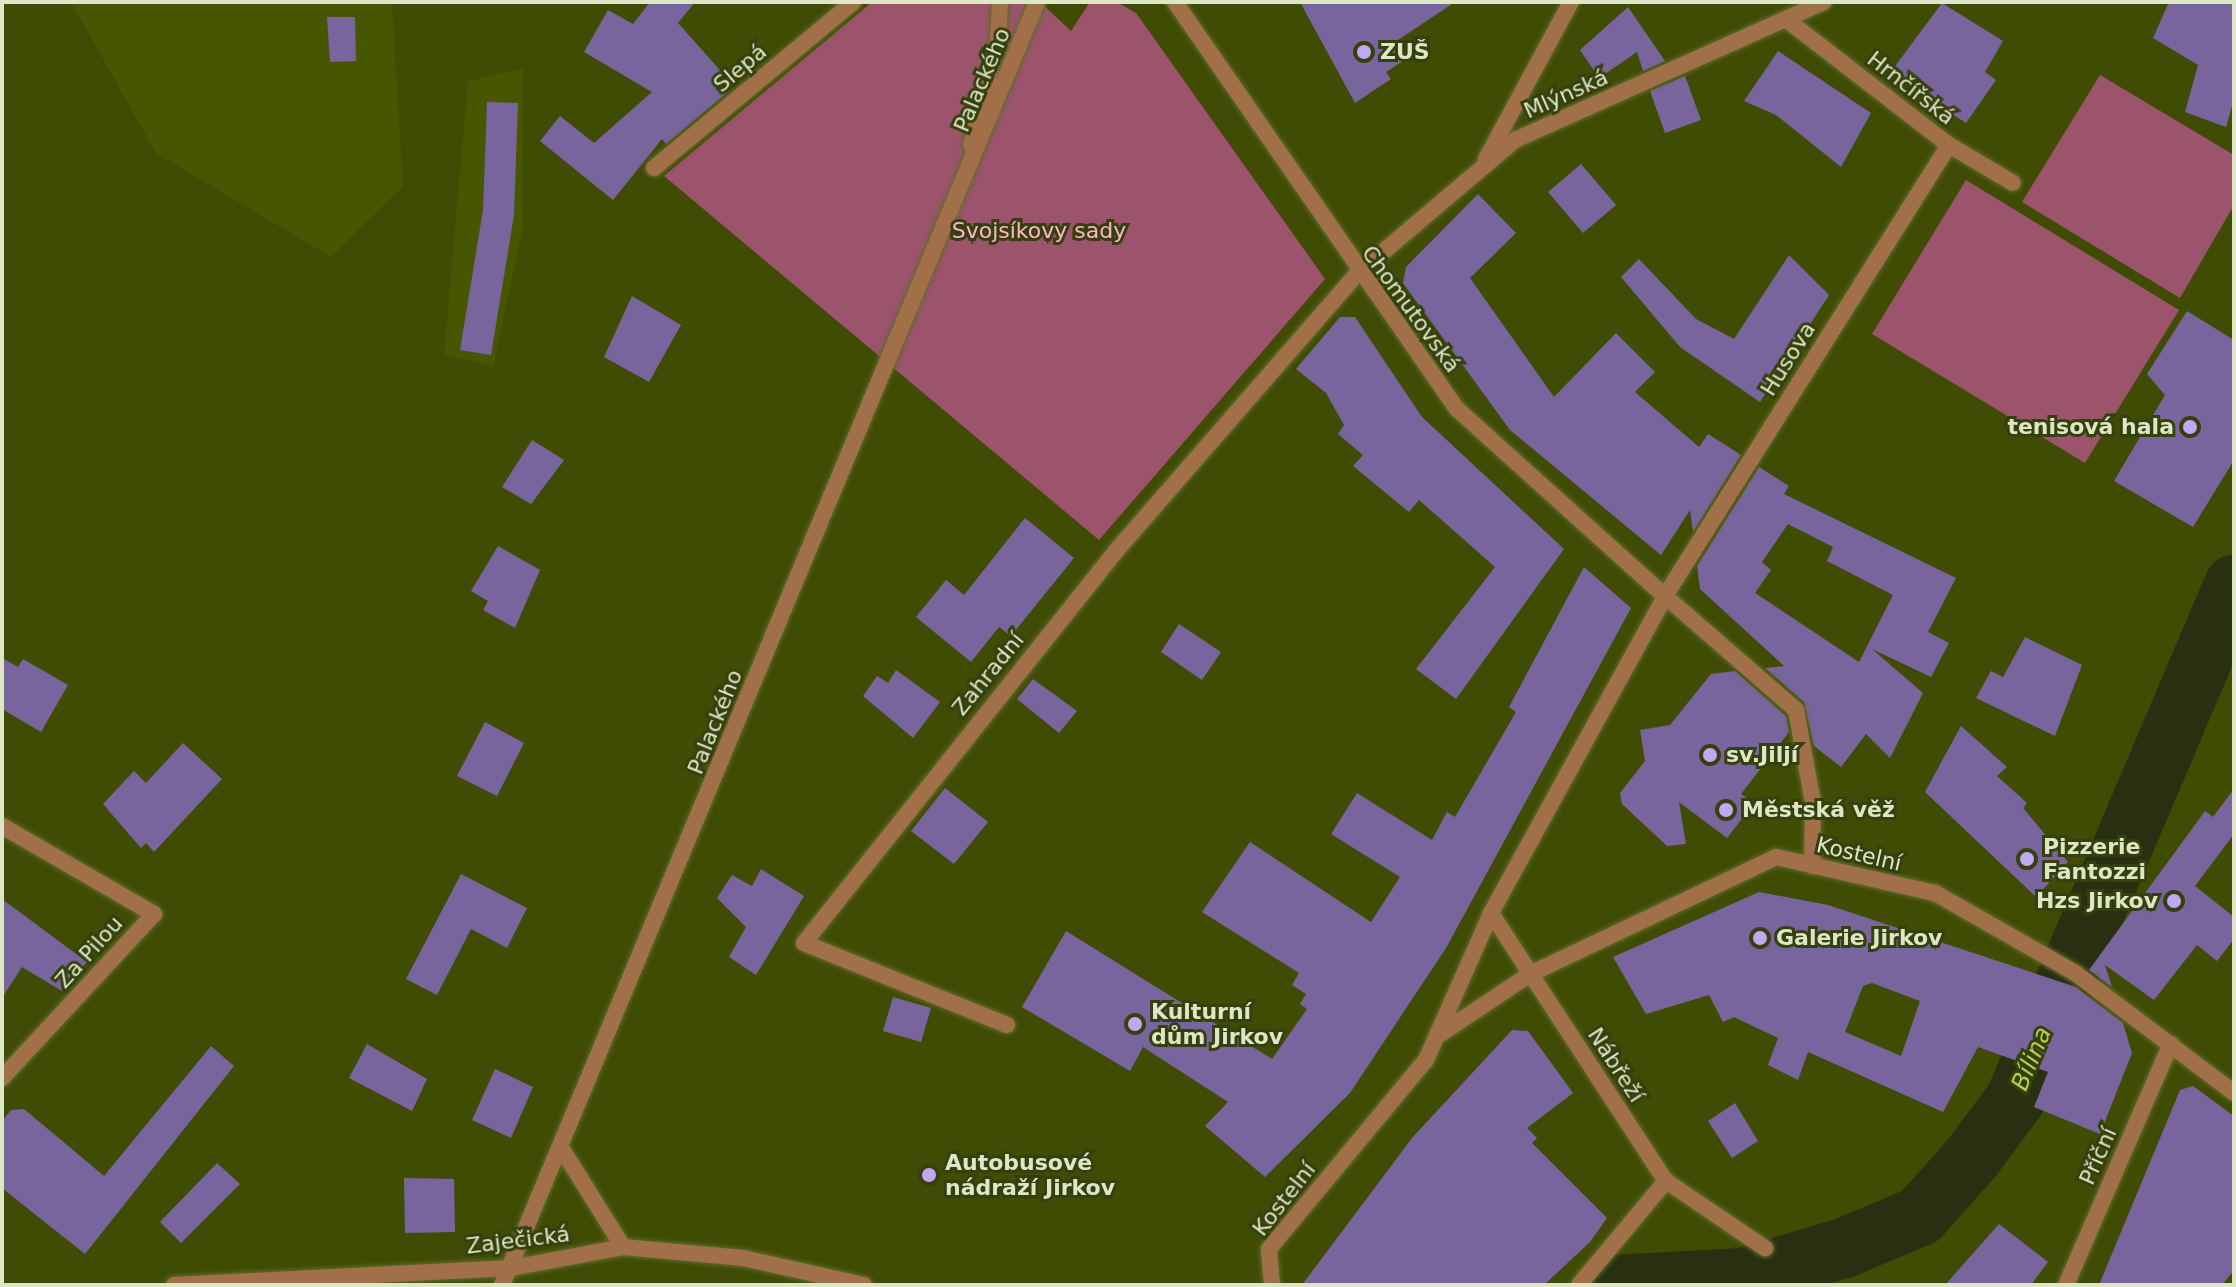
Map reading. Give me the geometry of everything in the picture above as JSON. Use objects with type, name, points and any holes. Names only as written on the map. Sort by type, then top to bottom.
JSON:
[{"type":"street","name":"Slepá","points":[[654,168],[853,2]]},
{"type":"street","name":"Palackého","points":[[964,173],[998,40],[1000,2]]},
{"type":"street","name":"Palackého","points":[[502,1285],[562,1149],[1037,2]]},
{"type":"street","name":"Chomutovská","points":[[1175,2],[1357,274],[1457,409],[1796,710],[1813,803],[1812,866]]},
{"type":"street","points":[[1482,166],[1571,2]]},
{"type":"street","name":"Mlýnská","points":[[1357,274],[1515,140],[1823,2]]},
{"type":"street","name":"Hrnčířská","points":[[1787,20],[1949,145],[2013,183]]},
{"type":"street","name":"Husova","points":[[1665,596],[1949,145]]},
{"type":"street","name":"Zahradní","points":[[1007,1025],[804,943],[1116,551],[1357,274]]},
{"type":"street","name":"Kostelní","points":[[1272,1285],[1269,1249],[1442,1033],[1491,913],[1665,596]]},
{"type":"street","name":"Za Pilou","points":[[2,826],[154,914],[2,1078]]},
{"type":"street","name":"Kostelní","points":[[1442,1033],[1530,974],[1776,857],[1935,893],[2075,973],[2234,1093]]},
{"type":"street","name":"Nábřeží","points":[[1491,913],[1666,1181],[1765,1248]]},
{"type":"street","name":"Příční","points":[[2066,1285],[2171,1044]]},
{"type":"street","points":[[562,1149],[623,1247]]},
{"type":"street","points":[[1579,1285],[1666,1181]]},
{"type":"street","name":"Zaječická","points":[[174,1285],[298,1276],[511,1268],[623,1247],[743,1258],[864,1285]]},
{"type":"street","points":[[274,1285],[298,1276]]},
{"type":"shaded area","points":[[71,2],[392,2],[403,186],[331,257],[156,153]]},
{"type":"shaded area","points":[[523,69],[523,226],[493,367],[444,354],[468,81]]},
{"type":"green space","name":"Svojsíkovy sady","points":[[872,2],[1040,2],[1071,31],[1090,2],[1117,2],[1136,13],[1325,279],[1099,540],[664,176]]},
{"type":"green space","points":[[2100,75],[2234,155],[2234,205],[2180,298],[2022,202]]},
{"type":"green space","points":[[1966,180],[2179,310],[2085,463],[1872,334]]},
{"type":"building","points":[[650,2],[695,2],[678,23],[726,77],[721,81],[729,91],[666,144],[662,139],[613,200],[540,141],[560,116],[594,143],[652,92],[584,52],[608,10],[633,24]]},
{"type":"building","name":"ZUŠ","points":[[1300,2],[1455,2],[1395,42],[1406,59],[1386,72],[1391,79],[1355,103]]},
{"type":"building","points":[[2169,2],[2234,2],[2234,100],[2226,127],[2185,112],[2198,65],[2153,38]]},
{"type":"building","points":[[1942,3],[2003,41],[1985,72],[1996,80],[1966,123],[1890,73]]},
{"type":"building","points":[[1628,7],[1665,61],[1643,71],[1637,52],[1599,78],[1580,50]]},
{"type":"building","points":[[327,17],[355,17],[356,61],[330,62]]},
{"type":"building","points":[[1778,51],[1871,113],[1841,167],[1776,115],[1744,101]]},
{"type":"building","points":[[1685,76],[1701,120],[1665,133],[1650,91]]},
{"type":"building","points":[[487,102],[518,103],[514,215],[491,355],[460,350],[483,210]]},
{"type":"building","points":[[1581,164],[1616,205],[1583,233],[1548,192]]},
{"type":"building","points":[[1478,194],[1516,233],[1470,278],[1554,397],[1616,333],[1655,372],[1635,392],[1699,447],[1708,434],[1741,455],[1693,532],[1690,510],[1661,555],[1510,430],[1403,283],[1406,267]]},
{"type":"building","points":[[1789,255],[1829,295],[1760,402],[1680,347],[1621,277],[1639,259],[1696,319],[1734,339]]},
{"type":"building","points":[[632,296],[681,325],[649,382],[604,357]]},
{"type":"building","name":"tenisová hala","points":[[2187,311],[2234,340],[2234,460],[2193,527],[2114,481],[2165,395],[2147,374]]},
{"type":"building","points":[[1340,317],[1355,317],[1422,417],[1564,549],[1456,699],[1416,669],[1495,567],[1419,500],[1409,512],[1353,466],[1363,455],[1338,434],[1344,425],[1326,393],[1296,369]]},
{"type":"building","points":[[532,440],[564,460],[531,504],[502,487]]},
{"type":"building","points":[[1759,467],[1789,486],[1784,494],[1956,578],[1928,632],[1949,643],[1931,677],[1872,649],[1923,693],[1890,758],[1866,734],[1841,767],[1814,746],[1804,702],[1765,668],[1784,666],[1700,589],[1697,566]],"holes":[[[1788,524],[1833,547],[1827,561],[1893,595],[1859,662],[1755,593],[1771,570],[1762,562]]]},
{"type":"building","points":[[1025,518],[1074,558],[1011,636],[999,627],[971,662],[916,617],[946,580],[964,595]]},
{"type":"building","points":[[498,546],[540,570],[515,628],[483,610],[488,601],[471,591]]},
{"type":"building","points":[[1584,567],[1631,608],[1446,948],[1350,1093],[1265,1177],[1205,1126],[1228,1102],[1143,1047],[1130,1071],[1022,1007],[1066,931],[1272,1059],[1307,1009],[1300,1004],[1306,994],[1292,985],[1299,973],[1202,912],[1250,842],[1371,922],[1400,877],[1331,834],[1357,793],[1432,840],[1447,812],[1455,817],[1516,712],[1509,707]]},
{"type":"building","points":[[1179,624],[1221,652],[1202,680],[1161,652]]},
{"type":"building","points":[[2025,637],[2082,665],[2055,736],[1976,698],[1991,671],[2003,677]]},
{"type":"building","points":[[2,658],[18,667],[23,659],[68,685],[41,732],[2,709]]},
{"type":"building","points":[[896,670],[940,702],[913,738],[863,696],[877,676],[888,683]]},
{"type":"building","name":"sv.Jiljí","points":[[1735,671],[1786,716],[1789,732],[1741,794],[1754,803],[1727,838],[1679,802],[1686,844],[1667,846],[1622,804],[1620,793],[1645,761],[1640,730],[1670,725],[1711,674]]},
{"type":"building","points":[[1033,679],[1077,711],[1059,733],[1017,699]]},
{"type":"building","points":[[485,722],[524,743],[497,796],[457,776]]},
{"type":"building","points":[[1961,726],[2007,767],[1997,776],[2027,803],[2023,808],[2068,862],[2036,897],[1925,792]]},
{"type":"building","points":[[183,743],[222,779],[154,852],[146,843],[141,848],[103,804],[134,771],[146,783]]},
{"type":"building","points":[[945,788],[988,822],[954,864],[911,831]]},
{"type":"building","name":"Hzs Jirkov","points":[[2234,789],[2234,834],[2195,886],[2234,917],[2234,939],[2217,961],[2197,945],[2154,1000],[2105,965],[2112,987],[2089,970],[2205,811],[2213,817]]},
{"type":"building","points":[[761,869],[804,896],[756,975],[729,957],[746,927],[717,898],[732,875],[752,886]]},
{"type":"building","points":[[461,874],[527,908],[507,948],[471,929],[437,995],[406,979]]},
{"type":"building","points":[[1759,892],[1828,905],[2076,987],[2123,1023],[2132,1053],[2100,1134],[2034,1107],[2048,1072],[1978,1047],[1943,1112],[1808,1052],[1798,1080],[1768,1065],[1778,1038],[1734,1017],[1723,1022],[1709,995],[1646,1014],[1613,957]],"holes":[[[1872,983],[1920,1001],[1901,1056],[1845,1032],[1863,986]]]},
{"type":"building","points":[[2,899],[87,962],[62,991],[22,967],[2,998]]},
{"type":"building","points":[[893,997],[931,1008],[921,1042],[883,1031]]},
{"type":"building","points":[[1512,1030],[1528,1031],[1573,1093],[1527,1128],[1537,1138],[1532,1143],[1607,1218],[1590,1242],[1544,1285],[1302,1285],[1412,1138]]},
{"type":"building","points":[[367,1044],[427,1079],[412,1111],[349,1078]]},
{"type":"building","points":[[211,1046],[234,1066],[85,1254],[2,1188],[3,1120],[11,1110],[24,1109],[104,1176]]},
{"type":"building","points":[[495,1069],[533,1087],[511,1138],[472,1120]]},
{"type":"building","points":[[2193,1086],[2234,1116],[2234,1270],[2222,1285],[2099,1285],[2180,1090]]},
{"type":"building","points":[[1735,1103],[1758,1141],[1732,1158],[1708,1121]]},
{"type":"building","points":[[217,1163],[240,1184],[181,1243],[160,1222]]},
{"type":"building","points":[[404,1178],[454,1179],[455,1232],[405,1233]]},
{"type":"building","points":[[1999,1224],[2048,1262],[2031,1285],[1945,1285]]},
{"type":"waterway","name":"Bílina","points":[[1613,1285],[1742,1278],[1844,1248],[1920,1216],[1971,1159],[2015,1100],[2234,585]]},
{"type":"place","name":"ZUŠ","points":[[1364,52]]},
{"type":"place","name":"tenisová hala","points":[[2190,427]]},
{"type":"place","name":"sv.Jiljí","points":[[1710,755]]},
{"type":"place","name":"Městská věž","points":[[1726,810]]},
{"type":"place","name":"Pizzerie Fantozzi","points":[[2027,859]]},
{"type":"place","name":"Hzs Jirkov","points":[[2174,901]]},
{"type":"place","name":"Galerie Jirkov","points":[[1760,938]]},
{"type":"place","name":"Kulturní dům Jirkov","points":[[1135,1024]]},
{"type":"place","name":"Autobusové nádraží Jirkov","points":[[929,1175]]}]
